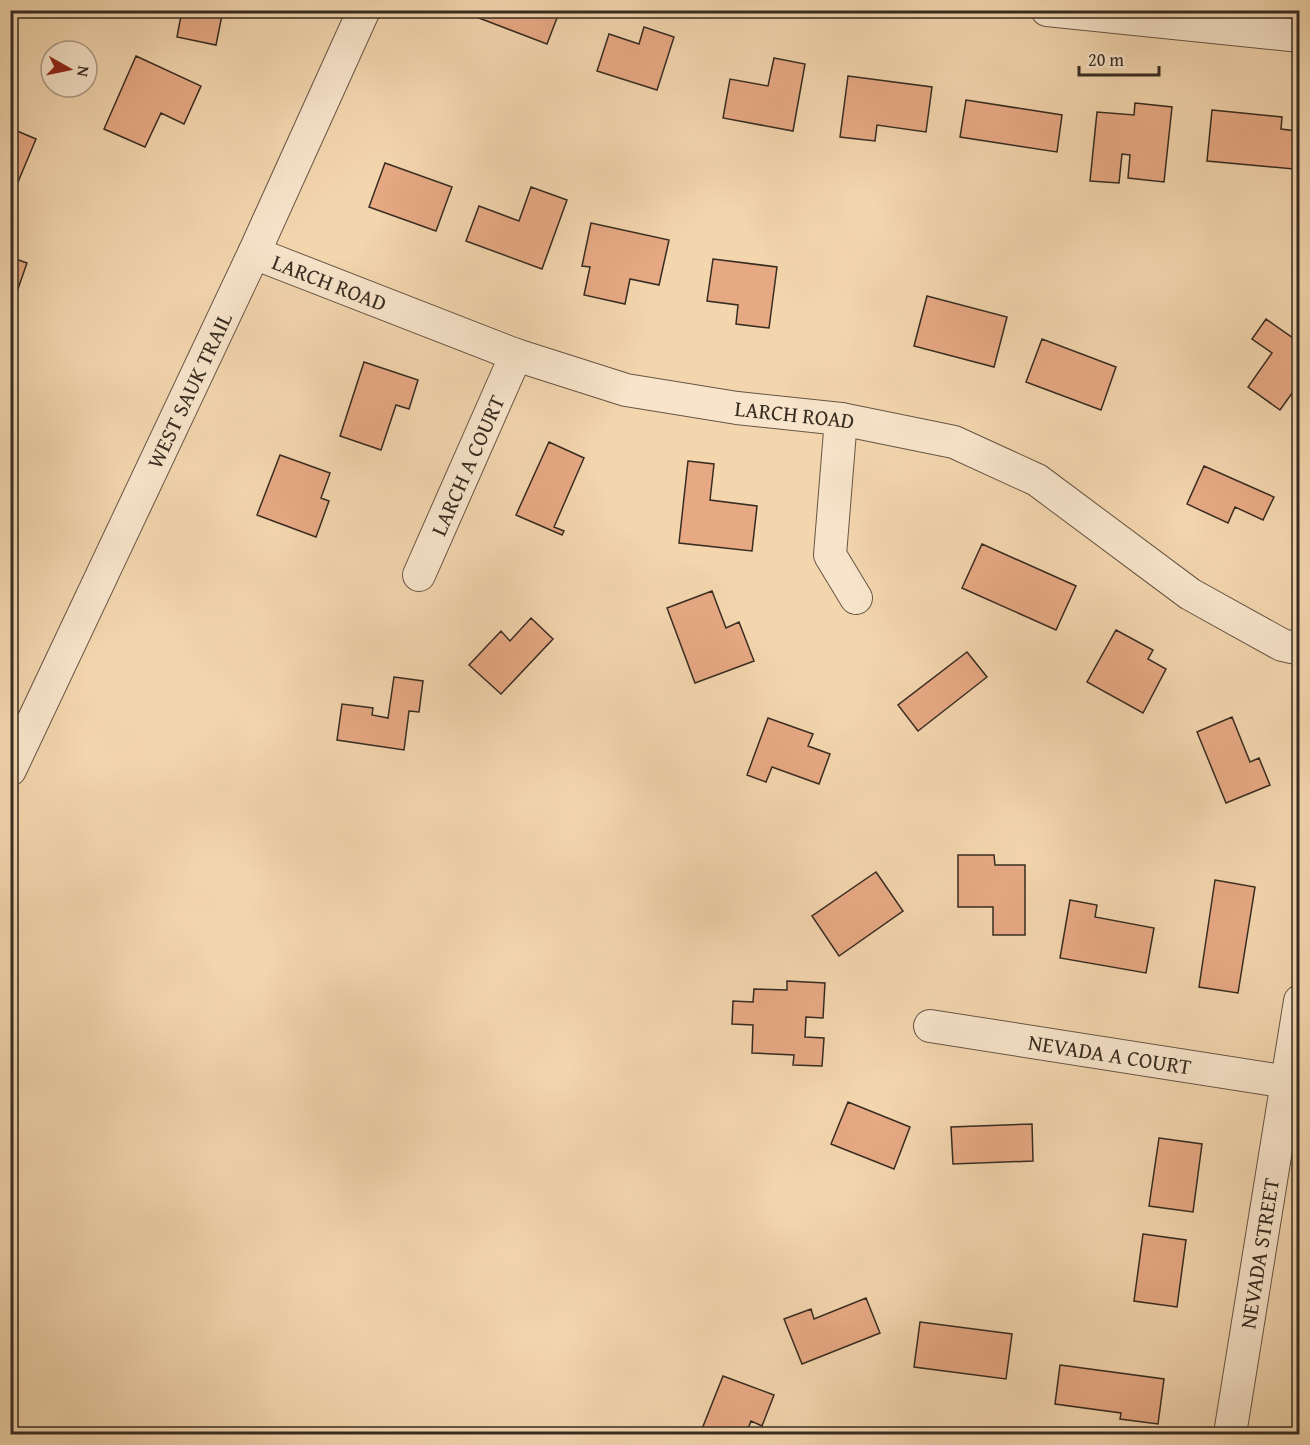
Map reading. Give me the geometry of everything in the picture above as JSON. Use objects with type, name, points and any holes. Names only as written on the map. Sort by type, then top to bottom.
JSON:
[{"type":"street","name":"WEST SAUK TRAIL","points":[[10,770],[254,253],[364,10]]},
{"type":"street","points":[[1047,10],[1299,36]]},
{"type":"street","name":"LARCH ROAD","points":[[254,253],[516,355],[626,390],[737,408],[841,419],[954,442],[1037,480],[1190,594],[1282,645],[1299,649]]},
{"type":"street","name":"LARCH A COURT","points":[[419,575],[516,355]]},
{"type":"street","points":[[841,419],[830,555],[856,598]]},
{"type":"street","name":"NEVADA STREET","points":[[1230,1434],[1288,1082],[1299,1001]]},
{"type":"street","name":"NEVADA A COURT","points":[[930,1026],[1288,1082]]},
{"type":"building","points":[[182,10],[223,10],[216,45],[177,37]]},
{"type":"building","points":[[458,10],[560,10],[547,44]]},
{"type":"building","points":[[644,27],[674,37],[657,90],[597,71],[609,34],[639,44]]},
{"type":"building","points":[[136,56],[201,86],[184,124],[161,113],[145,147],[104,129]]},
{"type":"building","points":[[774,58],[805,64],[793,131],[723,118],[730,79],[768,86]]},
{"type":"building","points":[[848,76],[932,87],[926,132],[877,125],[875,141],[840,137]]},
{"type":"building","points":[[966,100],[1062,115],[1057,152],[960,137]]},
{"type":"building","points":[[1135,103],[1172,107],[1164,182],[1128,178],[1130,155],[1122,154],[1119,183],[1090,181],[1097,112],[1134,115]]},
{"type":"building","points":[[1212,110],[1282,117],[1281,129],[1297,131],[1294,169],[1207,161]]},
{"type":"building","points":[[10,128],[36,139],[18,182],[10,179]]},
{"type":"building","points":[[385,163],[452,187],[436,231],[369,207]]},
{"type":"building","points":[[531,187],[567,200],[542,269],[466,241],[479,206],[519,221]]},
{"type":"building","points":[[591,223],[669,240],[659,285],[630,279],[625,304],[584,295],[590,267],[582,266]]},
{"type":"building","points":[[10,257],[27,263],[12,306],[16,307],[10,322]]},
{"type":"building","points":[[713,259],[777,267],[769,328],[736,324],[738,305],[707,301]]},
{"type":"building","points":[[927,296],[1007,317],[994,367],[914,346]]},
{"type":"building","points":[[1266,319],[1300,343],[1300,382],[1280,410],[1248,387],[1272,353],[1252,339]]},
{"type":"building","points":[[1042,339],[1116,367],[1101,410],[1026,382]]},
{"type":"building","points":[[364,362],[418,380],[409,409],[396,405],[381,450],[340,436]]},
{"type":"building","points":[[549,442],[584,458],[554,527],[564,531],[562,535],[516,515]]},
{"type":"building","points":[[280,455],[330,473],[321,498],[329,501],[316,537],[257,515]]},
{"type":"building","points":[[688,461],[714,464],[710,500],[757,506],[752,551],[679,543]]},
{"type":"building","points":[[1204,466],[1274,497],[1263,520],[1235,507],[1228,523],[1187,504]]},
{"type":"building","points":[[982,544],[1076,586],[1056,630],[962,588]]},
{"type":"building","points":[[712,591],[726,628],[739,622],[754,661],[695,683],[667,608]]},
{"type":"building","points":[[531,618],[553,639],[501,694],[469,665],[501,631],[510,641]]},
{"type":"building","points":[[1116,630],[1153,650],[1148,659],[1166,669],[1143,713],[1087,682]]},
{"type":"building","points":[[967,652],[987,677],[918,731],[898,705]]},
{"type":"building","points":[[394,677],[423,681],[419,712],[409,711],[404,750],[337,740],[342,704],[373,708],[372,715],[388,718]]},
{"type":"building","points":[[1232,717],[1250,762],[1259,758],[1270,785],[1226,803],[1197,732]]},
{"type":"building","points":[[768,718],[813,734],[808,746],[830,754],[819,784],[772,767],[766,782],[747,775]]},
{"type":"building","points":[[958,855],[994,855],[995,865],[1025,865],[1025,935],[993,935],[993,907],[958,907]]},
{"type":"building","points":[[876,872],[903,911],[839,956],[812,916]]},
{"type":"building","points":[[1215,880],[1255,887],[1238,993],[1199,987]]},
{"type":"building","points":[[1070,900],[1097,905],[1095,917],[1154,928],[1146,973],[1060,958]]},
{"type":"building","points":[[787,981],[825,983],[823,1018],[806,1017],[805,1037],[824,1038],[822,1066],[793,1065],[794,1055],[752,1053],[753,1025],[732,1024],[733,1001],[753,1002],[754,989],[787,990]]},
{"type":"building","points":[[848,1102],[910,1127],[894,1169],[831,1144]]},
{"type":"building","points":[[1032,1124],[1033,1161],[953,1164],[951,1127]]},
{"type":"building","points":[[1159,1138],[1202,1144],[1193,1212],[1149,1206]]},
{"type":"building","points":[[1143,1234],[1186,1240],[1177,1307],[1134,1301]]},
{"type":"building","points":[[866,1298],[880,1333],[802,1364],[784,1319],[811,1309],[814,1319]]},
{"type":"building","points":[[920,1322],[1012,1334],[1006,1379],[914,1367]]},
{"type":"building","points":[[1060,1365],[1164,1379],[1158,1424],[1120,1419],[1121,1413],[1055,1404]]},
{"type":"building","points":[[723,1376],[774,1395],[762,1426],[751,1421],[746,1434],[700,1434]]}]
